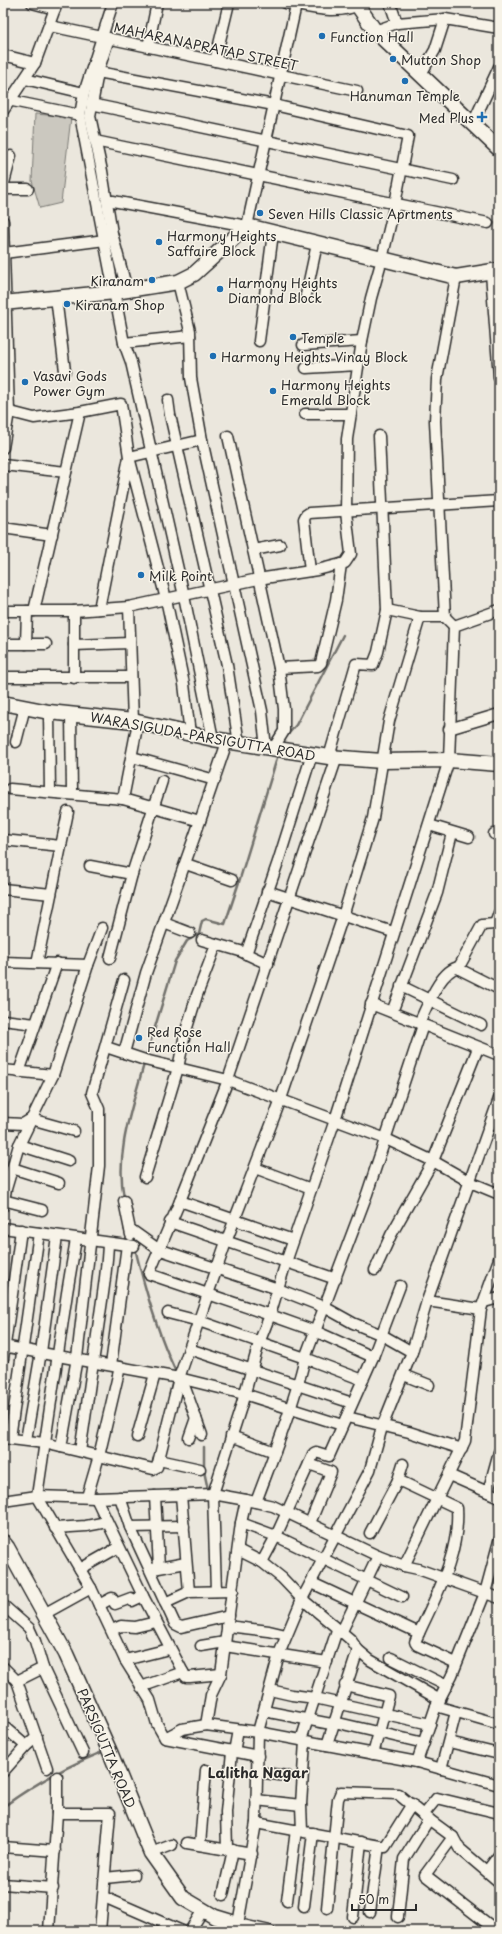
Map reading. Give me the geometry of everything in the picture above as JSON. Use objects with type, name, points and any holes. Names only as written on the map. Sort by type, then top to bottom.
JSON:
[{"type":"street","points":[[3,111],[7,99],[25,79],[35,63],[50,26],[56,6],[32,3]]},
{"type":"street","points":[[113,3],[91,104],[90,116],[102,171],[121,291],[124,343],[131,362],[152,452],[184,596],[213,740]]},
{"type":"street","points":[[148,47],[157,3]]},
{"type":"street","points":[[215,61],[229,3]]},
{"type":"street","points":[[390,3],[397,23]]},
{"type":"street","points":[[4,303],[121,291],[178,282],[194,274],[212,256],[247,226],[280,75],[291,4],[334,11],[344,11],[359,4],[375,31],[499,148]]},
{"type":"street","points":[[421,74],[435,50],[445,19]]},
{"type":"street","points":[[375,31],[397,23],[445,19],[499,28]]},
{"type":"street","name":"MAHARANAPRATAP STREET","points":[[50,26],[357,92]]},
{"type":"street","points":[[106,37],[84,93],[80,115],[105,240],[121,291]]},
{"type":"street","points":[[3,55],[35,63]]},
{"type":"street","points":[[473,123],[499,69]]},
{"type":"street","points":[[3,611],[74,611],[129,607],[258,579],[310,571],[341,564],[345,563],[351,554],[346,512],[347,439],[362,341],[371,298],[395,204],[408,136],[274,105],[98,72]]},
{"type":"street","points":[[25,79],[84,93]]},
{"type":"street","points":[[7,99],[80,115]]},
{"type":"street","points":[[91,104],[453,180]]},
{"type":"street","points":[[95,141],[488,223]]},
{"type":"street","points":[[11,156],[3,188],[28,189]]},
{"type":"street","points":[[107,201],[247,226],[456,277],[495,272],[499,377]]},
{"type":"street","points":[[3,221],[6,411],[3,448]]},
{"type":"street","points":[[260,341],[273,233]]},
{"type":"street","points":[[4,253],[105,240]]},
{"type":"street","points":[[306,295],[317,244]]},
{"type":"street","points":[[216,1591],[213,1494],[259,1343],[270,1315],[293,1240],[335,1120],[393,932],[449,760],[454,626],[445,616],[435,421],[437,379],[456,277]]},
{"type":"street","points":[[178,282],[190,336],[191,378],[202,440],[270,749]]},
{"type":"street","points":[[56,298],[64,372]]},
{"type":"street","points":[[124,343],[190,336]]},
{"type":"street","points":[[303,345],[362,341]]},
{"type":"street","points":[[306,368],[358,365]]},
{"type":"street","points":[[124,1053],[142,988],[164,923],[215,780],[233,743],[227,665],[209,590],[168,400]]},
{"type":"street","points":[[6,411],[34,418],[80,412],[121,404],[129,457],[166,599],[184,684],[190,734]]},
{"type":"street","points":[[26,644],[30,611],[52,535],[80,412]]},
{"type":"street","points":[[305,414],[351,414]]},
{"type":"street","points":[[228,436],[258,579],[279,668],[284,709],[284,731],[270,749]]},
{"type":"street","points":[[373,1357],[315,1331],[149,1274],[228,1080],[268,964],[290,899],[333,757],[356,664],[373,665],[378,652],[387,610],[379,436]]},
{"type":"street","points":[[129,457],[202,440]]},
{"type":"street","points":[[98,609],[129,457]]},
{"type":"street","points":[[3,465],[66,472]]},
{"type":"street","points":[[310,571],[305,517],[309,513],[383,510],[499,501]]},
{"type":"street","points":[[3,528],[52,535]]},
{"type":"street","points":[[253,550],[280,545]]},
{"type":"street","points":[[279,668],[318,666],[321,663],[336,600],[341,564]]},
{"type":"street","points":[[123,799],[132,757],[135,722],[131,678],[129,607]]},
{"type":"street","points":[[387,610],[420,617],[445,616]]},
{"type":"street","points":[[454,626],[499,610]]},
{"type":"street","points":[[74,611],[74,678]]},
{"type":"street","points":[[39,1233],[23,1348],[6,1438],[44,1443],[153,1469],[157,1467],[159,1460],[177,1374],[200,1321],[226,1242],[281,1100],[343,916],[373,818],[389,721],[420,617]]},
{"type":"street","points":[[3,644],[46,644]]},
{"type":"street","points":[[74,645],[130,644]]},
{"type":"street","points":[[3,677],[131,678]]},
{"type":"street","name":"WARASIGUDA-PARSIGUTTA ROAD","points":[[3,703],[49,712],[135,722],[213,740],[333,757],[382,761],[449,760],[499,764]]},
{"type":"street","points":[[16,742],[25,708]]},
{"type":"street","points":[[49,712],[50,792]]},
{"type":"street","points":[[71,714],[72,793]]},
{"type":"street","points":[[449,729],[499,714]]},
{"type":"street","points":[[246,954],[312,754]]},
{"type":"street","points":[[132,757],[167,765],[215,780]]},
{"type":"street","points":[[110,958],[132,874],[162,781]]},
{"type":"street","points":[[10,789],[72,793],[123,799],[200,821]]},
{"type":"street","points":[[37,963],[68,812]]},
{"type":"street","points":[[428,825],[469,838]]},
{"type":"street","points":[[392,1012],[437,893],[452,833]]},
{"type":"street","points":[[3,840],[61,846]]},
{"type":"street","points":[[186,864],[232,880]]},
{"type":"street","points":[[90,866],[132,874]]},
{"type":"street","points":[[3,889],[51,894]]},
{"type":"street","points":[[267,891],[393,932]]},
{"type":"street","points":[[459,967],[482,925],[497,925],[499,913]]},
{"type":"street","points":[[164,923],[190,933]]},
{"type":"street","points":[[3,1206],[5,1188],[19,1145],[53,1074],[88,965],[102,928]]},
{"type":"street","points":[[202,940],[246,954],[268,964]]},
{"type":"street","points":[[145,1177],[178,1068],[185,1034],[216,944]]},
{"type":"street","points":[[3,962],[88,965]]},
{"type":"street","points":[[19,1072],[57,963]]},
{"type":"street","points":[[459,967],[461,970],[499,989]]},
{"type":"street","points":[[206,1725],[211,1695],[221,1674],[241,1523],[275,1452],[291,1408],[299,1384],[305,1358],[315,1331],[326,1308],[386,1138],[421,1024],[430,1000],[444,975],[452,968],[459,967]]},
{"type":"street","points":[[61,1447],[77,1358],[99,1166],[99,1109],[92,1093],[124,980]]},
{"type":"street","points":[[401,986],[481,1025]]},
{"type":"street","points":[[371,1004],[478,1048],[499,1055]]},
{"type":"street","points":[[3,1020],[35,1024]]},
{"type":"street","points":[[106,1047],[178,1068],[228,1080],[386,1138],[433,1161],[470,1182],[499,1194]]},
{"type":"street","points":[[375,1270],[391,1235],[433,1161],[478,1048]]},
{"type":"street","points":[[3,1070],[53,1074]]},
{"type":"street","points":[[270,1931],[237,1928],[252,1854],[256,1823],[258,1732],[286,1635],[302,1599],[312,1583],[370,1470],[382,1427],[412,1352],[427,1300],[499,1099]]},
{"type":"street","points":[[3,1123],[23,1124],[31,1119],[74,1132]]},
{"type":"street","points":[[19,1145],[69,1160]]},
{"type":"street","points":[[12,1168],[59,1183]]},
{"type":"street","points":[[255,1168],[311,1189]]},
{"type":"street","points":[[4,1200],[42,1210]]},
{"type":"street","points":[[124,1201],[130,1229],[131,1244],[116,1366],[92,1498],[107,1522],[169,1649],[186,1677],[221,1674]]},
{"type":"street","points":[[180,1201],[234,1221],[293,1240]]},
{"type":"street","points":[[170,1222],[336,1279]]},
{"type":"street","points":[[3,1228],[91,1241],[131,1244]]},
{"type":"street","points":[[130,1229],[158,1249],[278,1289],[326,1308],[412,1352]]},
{"type":"street","points":[[3,1359],[20,1230]]},
{"type":"street","points":[[26,1440],[41,1352],[57,1236]]},
{"type":"street","points":[[76,1239],[37,1496],[91,1588],[125,1660],[150,1700],[157,1724],[165,1738],[258,1756]]},
{"type":"street","points":[[80,1451],[90,1392],[107,1263],[108,1243]]},
{"type":"street","points":[[404,1566],[450,1475],[465,1441],[482,1305],[499,1259]]},
{"type":"street","points":[[262,1562],[276,1536],[315,1452],[329,1456],[382,1336],[400,1286]]},
{"type":"street","points":[[427,1300],[482,1305],[499,1298]]},
{"type":"street","points":[[168,1313],[200,1321],[363,1380]]},
{"type":"street","points":[[4,1346],[77,1358],[155,1374],[177,1374],[291,1408],[344,1421],[409,1432],[462,1449]]},
{"type":"street","points":[[188,1349],[299,1384],[352,1403]]},
{"type":"street","points":[[136,1437],[155,1374]]},
{"type":"street","points":[[177,1374],[185,1388],[202,1435]]},
{"type":"street","points":[[404,1374],[429,1385]]},
{"type":"street","points":[[189,1438],[196,1418]]},
{"type":"street","points":[[231,1436],[275,1452]]},
{"type":"street","points":[[488,1492],[499,1452]]},
{"type":"street","points":[[159,1460],[200,1469]]},
{"type":"street","points":[[309,1464],[332,1472],[310,1523]]},
{"type":"street","points":[[370,1533],[398,1480],[403,1464]]},
{"type":"street","points":[[450,1475],[499,1496]]},
{"type":"street","points":[[398,1480],[458,1508],[454,1549],[444,1579],[415,1642],[417,1645],[456,1663]]},
{"type":"street","points":[[3,1500],[37,1496],[92,1498],[213,1494],[251,1501],[273,1506],[378,1556],[499,1598]]},
{"type":"street","points":[[182,1495],[189,1592]]},
{"type":"street","points":[[154,1569],[158,1526],[156,1496]]},
{"type":"street","points":[[120,1497],[130,1527],[154,1569],[165,1603],[175,1624],[178,1627],[229,1616]]},
{"type":"street","points":[[55,1528],[86,1526],[107,1522]]},
{"type":"street","points":[[241,1523],[276,1536],[402,1598]]},
{"type":"street","points":[[130,1527],[184,1526]]},
{"type":"street","points":[[417,1762],[438,1703],[447,1686],[485,1593],[499,1541]]},
{"type":"street","name":"PARSIGUTTA ROAD","points":[[4,1546],[66,1654],[104,1738],[151,1853],[183,1898],[237,1928]]},
{"type":"street","points":[[80,1569],[119,1547]]},
{"type":"street","points":[[238,1550],[262,1562],[282,1578],[302,1599],[322,1614],[339,1631],[350,1639],[358,1650],[370,1660],[438,1703],[456,1712],[499,1724]]},
{"type":"street","points":[[288,1901],[299,1831],[303,1740],[307,1719],[339,1631],[356,1603],[378,1556]]},
{"type":"street","points":[[154,1569],[186,1563]]},
{"type":"street","points":[[312,1583],[419,1633]]},
{"type":"street","points":[[44,1614],[91,1588]]},
{"type":"street","points":[[165,1603],[189,1592],[233,1591]]},
{"type":"street","points":[[99,1604],[112,1598],[115,1604],[131,1598],[132,1601],[143,1596]]},
{"type":"street","points":[[3,1605],[29,1628],[43,1668],[83,1753]]},
{"type":"street","points":[[112,1630],[121,1626],[135,1627],[156,1622]]},
{"type":"street","points":[[227,1626],[268,1631],[286,1635]]},
{"type":"street","points":[[201,1646],[225,1644],[327,1662]]},
{"type":"street","points":[[125,1660],[169,1649]]},
{"type":"street","points":[[327,1745],[345,1685],[358,1650]]},
{"type":"street","points":[[391,1658],[447,1686]]},
{"type":"street","points":[[3,1667],[17,1681],[47,1768]]},
{"type":"street","points":[[17,1681],[43,1668]]},
{"type":"street","points":[[141,1687],[183,1672]]},
{"type":"street","points":[[345,1685],[389,1696],[373,1754]]},
{"type":"street","points":[[270,1690],[315,1698],[430,1724]]},
{"type":"street","points":[[264,1711],[331,1724],[334,1722],[424,1743]]},
{"type":"street","points":[[441,1769],[456,1712]]},
{"type":"street","points":[[165,1738],[182,1729],[206,1725],[258,1732],[417,1762],[499,1785]]},
{"type":"street","points":[[3,1726],[26,1746]]},
{"type":"street","points":[[223,1895],[230,1849],[226,1812],[233,1752],[238,1730]]},
{"type":"street","points":[[3,1772],[26,1746],[37,1737]]},
{"type":"street","points":[[448,1742],[499,1754]]},
{"type":"street","points":[[200,1845],[206,1770]]},
{"type":"street","points":[[257,1772],[286,1776]]},
{"type":"street","points":[[49,1931],[57,1813],[57,1777]]},
{"type":"street","points":[[327,1908],[338,1799],[342,1792],[398,1794],[453,1837],[459,1848],[499,1882]]},
{"type":"street","points":[[398,1916],[404,1859],[437,1798],[499,1813]]},
{"type":"street","points":[[256,1800],[301,1805]]},
{"type":"street","points":[[256,1823],[385,1847],[412,1804]]},
{"type":"street","points":[[57,1813],[110,1813],[100,1931]]},
{"type":"street","points":[[304,1906],[314,1834]]},
{"type":"street","points":[[453,1837],[425,1875],[498,1931]]},
{"type":"street","points":[[353,1916],[361,1842]]},
{"type":"street","points":[[187,1843],[230,1849],[252,1854]]},
{"type":"street","points":[[151,1853],[172,1845]]},
{"type":"street","points":[[370,1912],[379,1846]]},
{"type":"street","points":[[3,1847],[55,1851]]},
{"type":"street","points":[[487,1871],[499,1855]]},
{"type":"street","points":[[105,1878],[134,1875]]},
{"type":"street","points":[[3,1884],[53,1888]]},
{"type":"street","points":[[104,1896],[182,1931]]},
{"type":"street","points":[[190,1931],[203,1910]]},
{"type":"shaded area","points":[[35,114],[71,117],[61,203],[40,208],[32,181]]},
{"type":"waterway","points":[[285,738],[296,725],[343,635]]},
{"type":"waterway","points":[[146,1057],[175,961],[187,941],[199,934],[202,921],[206,919],[225,924],[277,758]]},
{"type":"waterway","points":[[124,1198],[122,1181],[123,1147],[130,1114],[144,1064]]},
{"type":"waterway","points":[[135,1248],[152,1310],[175,1370]]},
{"type":"waterway","points":[[204,1447],[204,1471],[208,1490]]},
{"type":"waterway","points":[[3,1807],[50,1777],[74,1764],[100,1753]]},
{"type":"place","name":"Function Hall","points":[[322,36]]},
{"type":"place","name":"Mutton Shop","points":[[393,59]]},
{"type":"place","name":"Hanuman Temple","points":[[405,81]]},
{"type":"place","name":"Med Plus","points":[[482,117]]},
{"type":"place","name":"Seven Hills Classic Aprtments","points":[[260,213]]},
{"type":"place","name":"Harmony Heights Saffaire Block","points":[[159,242]]},
{"type":"place","name":"Kiranam","points":[[152,280]]},
{"type":"place","name":"Harmony Heights Diamond Block","points":[[220,289]]},
{"type":"place","name":"Kiranam Shop","points":[[67,304]]},
{"type":"place","name":"Temple","points":[[293,337]]},
{"type":"place","name":"Harmony Heights Vinay Block","points":[[213,356]]},
{"type":"place","name":"Vasavi Gods Power Gym","points":[[25,382]]},
{"type":"place","name":"Harmony Heights Emerald Block","points":[[273,391]]},
{"type":"place","name":"Milk Point","points":[[141,575]]},
{"type":"place","name":"Red Rose Function Hall","points":[[139,1038]]},
{"type":"district","name":"Lalitha Nagar","points":[[258,1772]]}]
